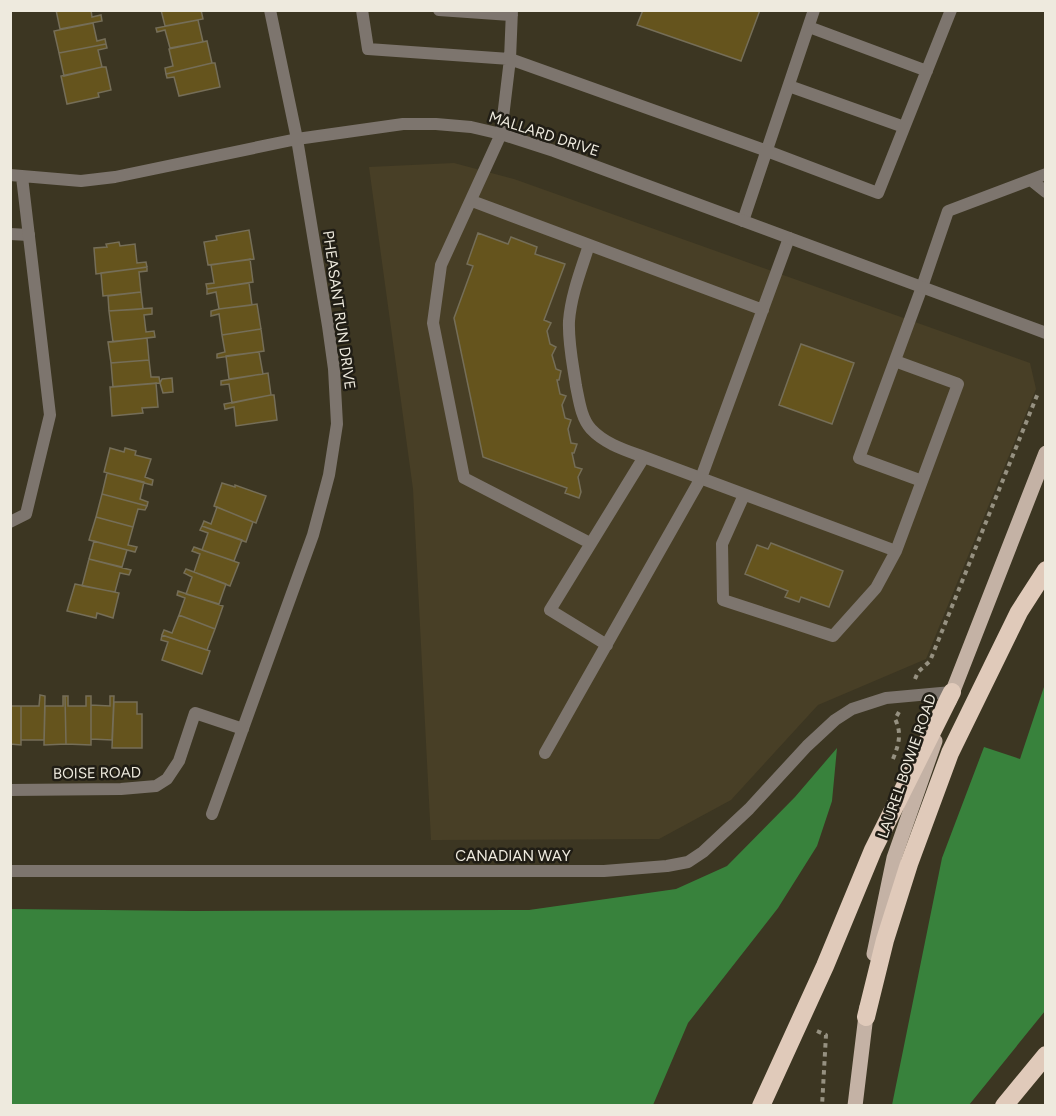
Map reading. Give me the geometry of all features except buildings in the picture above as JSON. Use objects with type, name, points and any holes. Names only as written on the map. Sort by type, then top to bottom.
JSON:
[{"type":"highway","points":[[866,1017],[885,940],[899,896],[950,753],[1019,612],[1046,570]]},
{"type":"highway","points":[[761,1106],[825,966],[873,850],[952,692]]},
{"type":"highway","points":[[1004,1106],[1046,1055]]},
{"type":"main road","name":"LAUREL BOWIE ROAD","points":[[855,1106],[876,940],[894,858],[952,692],[1046,453]]},
{"type":"street","name":"PHEASANT RUN DRIVE","points":[[212,814],[313,535],[329,475],[337,424],[332,358],[297,139],[270,10]]},
{"type":"street","points":[[362,10],[369,49],[510,59],[767,151],[878,194],[949,11]]},
{"type":"street","points":[[440,10],[512,13],[510,59],[501,134],[441,265],[433,323],[464,478],[590,543]]},
{"type":"street","points":[[743,221],[814,10]]},
{"type":"street","points":[[809,27],[927,71]]},
{"type":"street","points":[[789,86],[904,128]]},
{"type":"street","name":"MALLARD DRIVE","points":[[16,176],[81,180],[115,177],[297,139],[402,124],[471,127],[554,151],[1046,333]]},
{"type":"street","points":[[922,481],[860,458],[948,211],[1046,174]]},
{"type":"street","points":[[10,522],[26,514],[50,415],[29,235],[16,176]]},
{"type":"street","points":[[1031,180],[1046,192]]},
{"type":"street","points":[[472,201],[763,310]]},
{"type":"street","points":[[10,234],[29,235]]},
{"type":"street","points":[[545,753],[701,478],[789,238]]},
{"type":"street","points":[[589,245],[573,295],[569,322],[571,352],[580,401],[585,420],[593,430],[608,443],[896,551]]},
{"type":"street","points":[[744,495],[722,544],[723,600],[832,636],[876,588],[896,551],[958,384],[895,360]]},
{"type":"street","points":[[607,645],[550,610],[644,457]]},
{"type":"street","name":"CANADIAN WAY","points":[[10,871],[604,871],[667,866],[688,862],[721,837],[807,746],[852,709],[886,698],[952,692]]},
{"type":"street","name":"BOISE ROAD","points":[[10,790],[121,789],[156,786],[167,779],[179,761],[195,713],[243,729]]},
{"type":"shaded area","points":[[454,163],[514,179],[1030,363],[1036,389],[926,659],[818,705],[731,800],[659,839],[431,840],[413,489],[369,167]]},
{"type":"green space","points":[[1045,684],[1045,1011],[969,1105],[892,1105],[942,858],[984,747],[1020,759]]},
{"type":"green space","points":[[837,748],[832,801],[817,846],[778,908],[688,1023],[653,1105],[11,1105],[11,909],[529,910],[676,889],[727,866],[795,797]]}]
